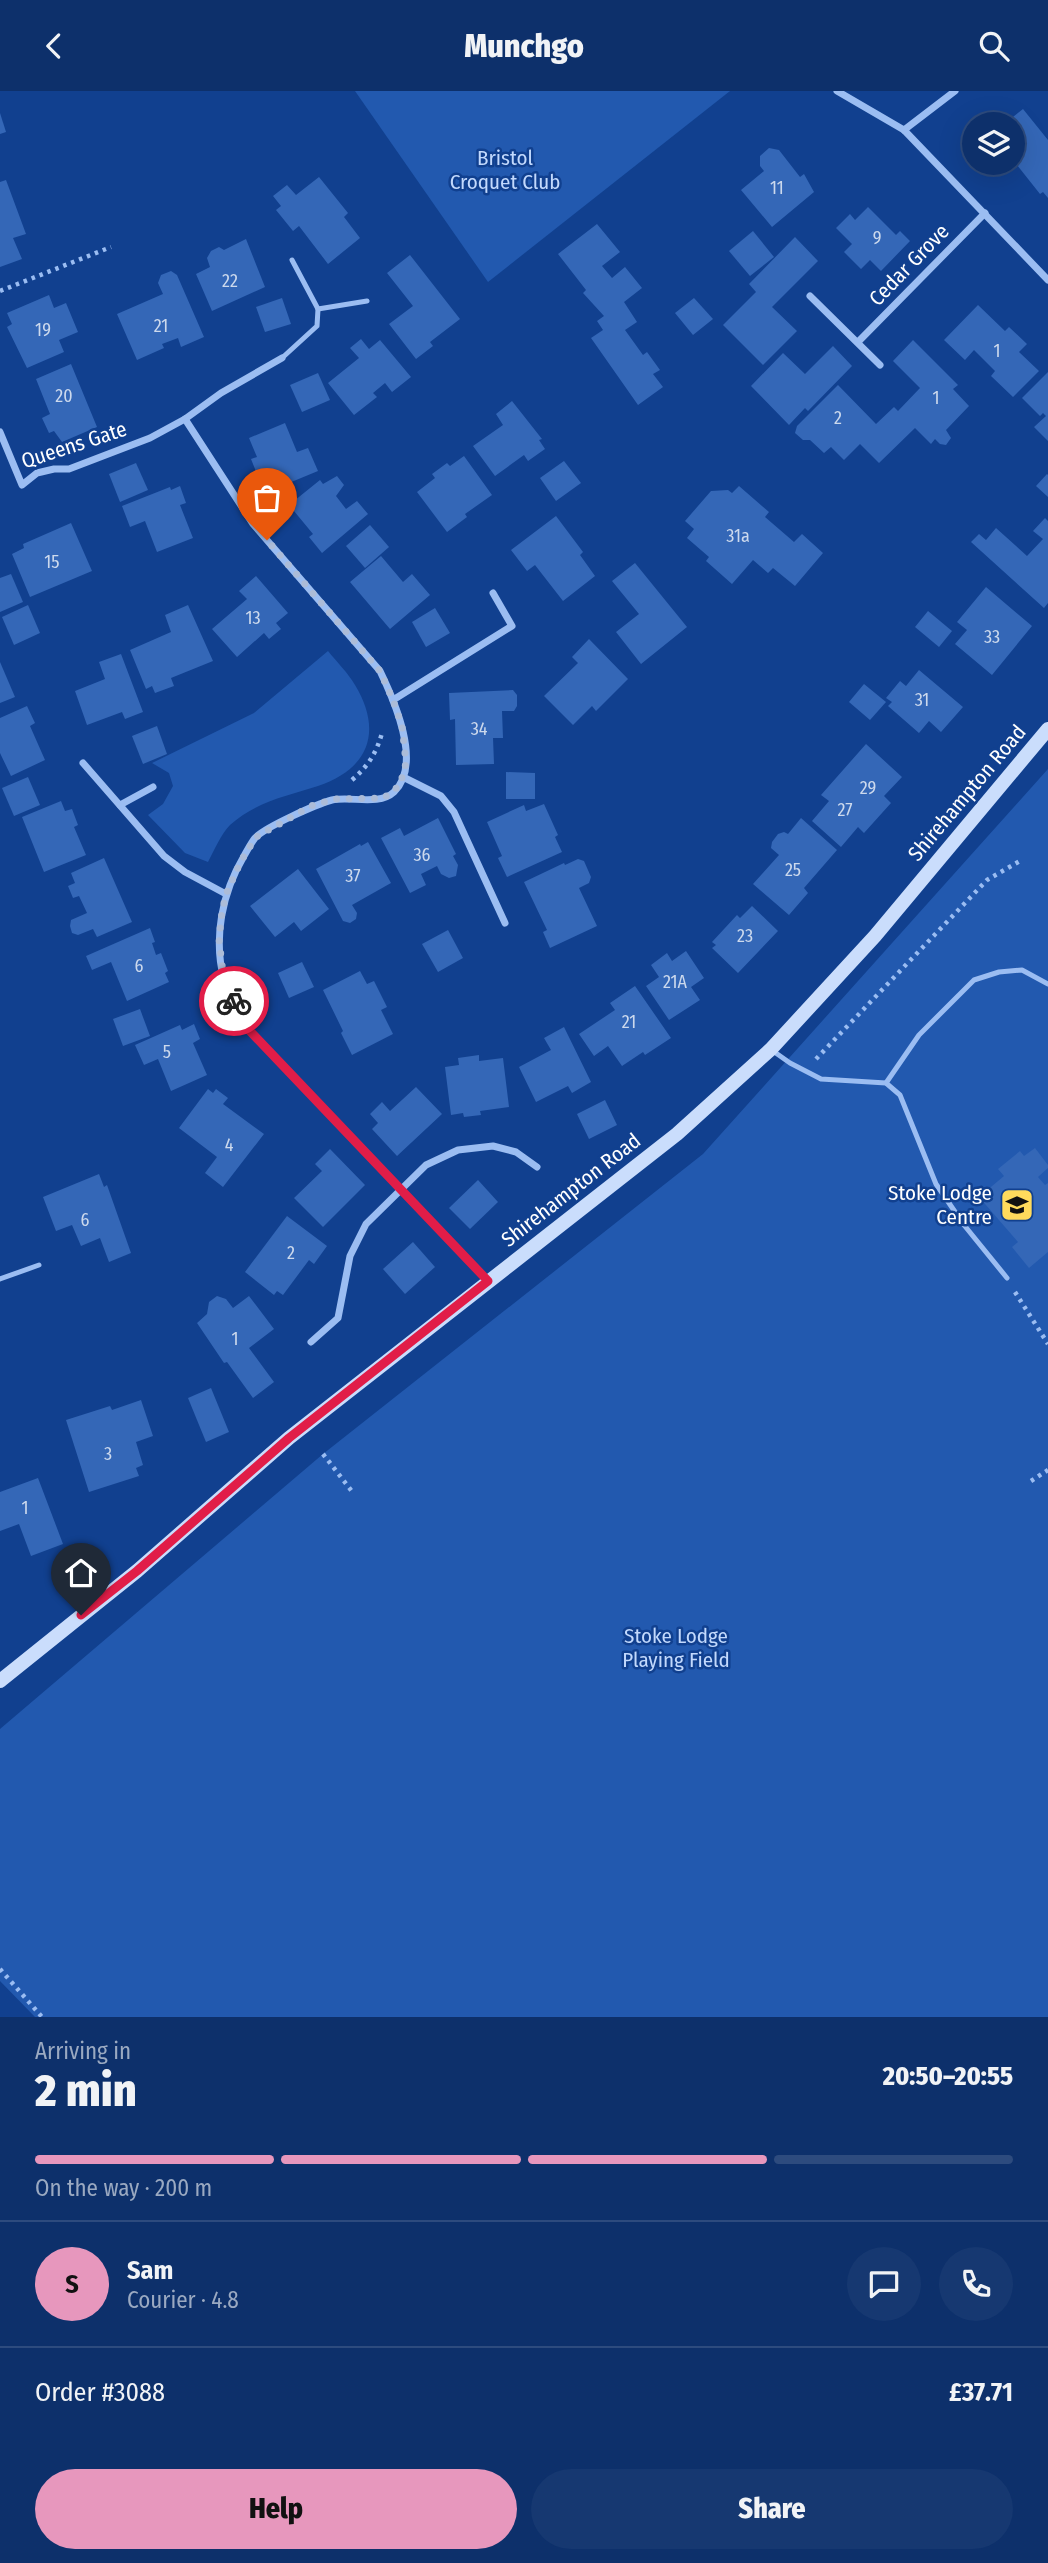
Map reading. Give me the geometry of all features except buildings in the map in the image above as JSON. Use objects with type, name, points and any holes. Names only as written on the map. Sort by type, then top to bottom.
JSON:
[{"type":"main road","name":"Shirehampton Road","points":[[0,1681],[137,1571],[289,1438],[677,1134],[771,1049],[875,936],[1048,729]]},
{"type":"street","points":[[837,91],[904,130],[1048,280]]},
{"type":"street","points":[[904,130],[955,91]]},
{"type":"street","name":"Cedar Grove","points":[[858,342],[985,212]]},
{"type":"street","points":[[810,296],[880,365]]},
{"type":"street","name":"Queens Gate","points":[[0,432],[22,485],[37,473],[69,469],[150,437],[185,419],[221,393],[282,358]]},
{"type":"street","points":[[185,419],[253,524],[380,671],[402,726],[405,747],[404,777],[393,793],[384,798],[335,799],[313,805],[256,837],[226,894],[219,939],[224,981],[247,1028],[488,1281]]},
{"type":"street","points":[[393,700],[512,626],[493,593]]},
{"type":"street","points":[[83,763],[164,856],[186,872],[226,894]]},
{"type":"street","points":[[404,777],[441,796],[454,812],[505,923]]},
{"type":"street","points":[[120,805],[153,787]]},
{"type":"street","points":[[311,1342],[338,1318],[351,1255],[366,1224],[426,1165],[458,1150],[493,1146],[516,1152],[537,1167]]},
{"type":"lane","points":[[282,358],[317,326],[318,309],[292,260]]},
{"type":"lane","points":[[318,309],[367,301]]},
{"type":"lane","points":[[886,1083],[919,1035],[974,980],[999,972],[1022,970],[1048,984]]},
{"type":"lane","points":[[771,1049],[821,1079],[886,1083],[900,1095],[936,1184],[964,1226],[1007,1278]]},
{"type":"lane","points":[[0,1279],[39,1265]]},
{"type":"path","points":[[0,291],[111,247]]},
{"type":"path","points":[[335,799],[335,790],[352,781],[367,768],[376,753],[383,731],[402,726]]},
{"type":"path","points":[[805,1071],[987,880],[1020,861]]},
{"type":"path","points":[[1007,1278],[1048,1344]]},
{"type":"path","points":[[323,1454],[354,1494]]},
{"type":"path","points":[[1031,1482],[1048,1470]]},
{"type":"path","points":[[0,1969],[42,2017]]},
{"type":"green space","name":"Bristol Croquet Club","points":[[355,91],[730,91],[488,282]]},
{"type":"green space","points":[[328,651],[352,681],[364,702],[369,733],[360,759],[335,779],[272,801],[240,817],[224,833],[208,862],[185,853],[148,815],[163,804],[173,786],[169,773],[152,763],[254,713]]},
{"type":"green space","name":"Stoke Lodge Playing Field","points":[[1048,769],[1048,2017],[35,2017],[0,1981],[0,1729],[323,1454],[703,1154]]},
{"type":"way so far","points":[[234,1001],[224,981],[219,939],[222,912],[226,894],[256,837],[313,805],[335,799],[384,798],[400,785],[406,763],[402,726],[380,671],[267,540]]},
{"type":"place","name":"Stoke Lodge Centre","points":[[1017,1205]]},
{"type":"route","points":[[81,1615],[137,1571],[289,1438],[488,1281],[247,1028],[234,1001]]}]
